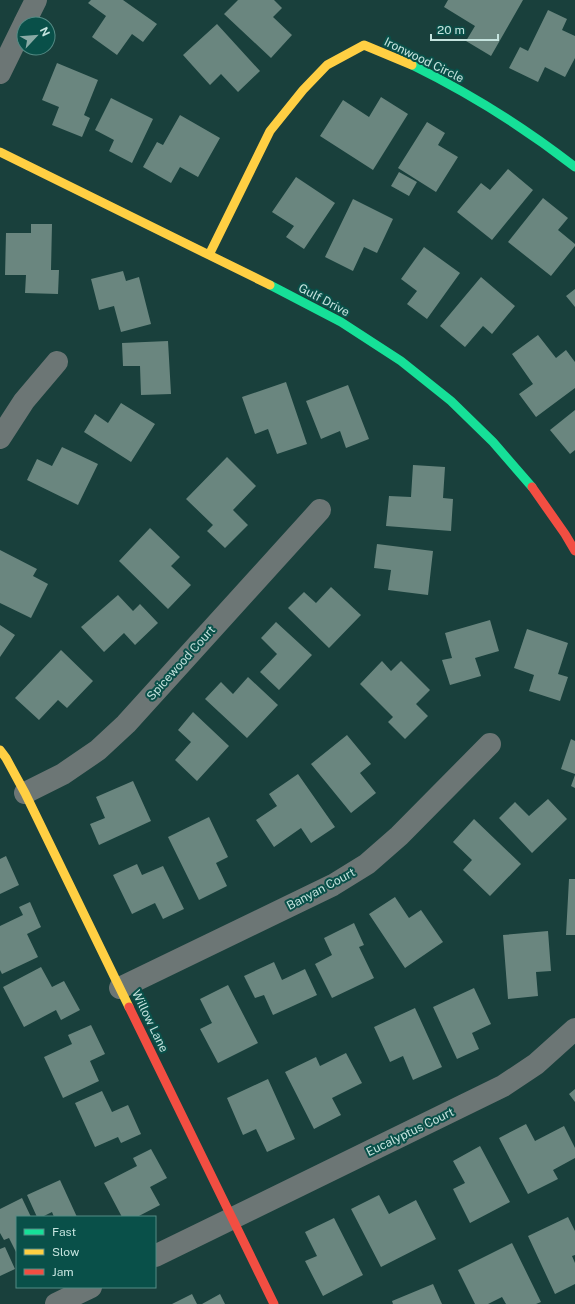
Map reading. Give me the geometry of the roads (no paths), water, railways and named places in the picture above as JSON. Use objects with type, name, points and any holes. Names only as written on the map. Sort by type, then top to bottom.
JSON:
[{"type":"street","points":[[28,16],[36,0]]},
{"type":"street","points":[[0,73],[16,40]]},
{"type":"street","name":"Ironwood Circle","points":[[209,255],[243,182],[270,131],[303,90],[327,66],[364,45],[386,53],[431,74],[490,108],[550,147],[575,167]]},
{"type":"street","name":"Gulf Drive","points":[[0,152],[341,322],[400,361],[451,401],[493,442],[536,492],[575,551]]},
{"type":"street","points":[[0,438],[24,401],[57,362]]},
{"type":"street","name":"Spicewood Court","points":[[25,793],[62,774],[98,750],[126,724],[320,510]]},
{"type":"street","name":"Banyan Court","points":[[120,988],[333,885],[367,864],[399,836],[490,744]]},
{"type":"street","name":"Willow Lane","points":[[0,750],[25,793],[274,1304]]},
{"type":"street","name":"Eucalyptus Court","points":[[156,1256],[503,1086],[536,1064],[575,1029]]},
{"type":"street","points":[[56,1304],[89,1288]]}]
